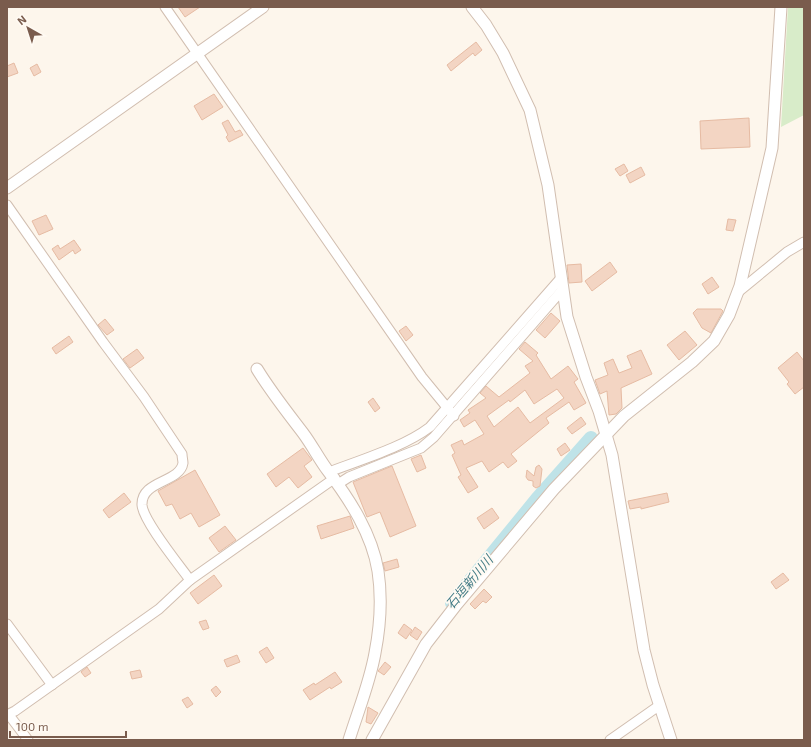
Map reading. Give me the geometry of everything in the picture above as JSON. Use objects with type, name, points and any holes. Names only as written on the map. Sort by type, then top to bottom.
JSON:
[{"type":"street","points":[[164,7],[418,370],[446,408],[454,416]]},
{"type":"street","points":[[7,188],[263,7]]},
{"type":"street","points":[[472,7],[504,53],[530,110],[548,185],[567,317],[586,377],[599,411],[612,456],[644,650],[671,740]]},
{"type":"street","points":[[372,740],[426,644],[457,604],[554,489],[624,416],[692,362],[714,340],[729,315],[736,293],[740,286],[772,148],[781,7]]},
{"type":"street","points":[[7,205],[103,342],[144,397],[182,454],[183,464],[177,474],[152,487],[143,497],[142,506],[147,520],[190,580]]},
{"type":"street","points":[[736,293],[787,252],[804,242]]},
{"type":"street","points":[[28,740],[8,715],[159,608],[190,580],[334,478],[419,436],[430,427],[562,284]]},
{"type":"street","points":[[334,478],[349,477],[421,448],[434,437],[454,416],[562,284]]},
{"type":"street","points":[[257,369],[270,390],[334,478],[353,508],[373,549],[378,571],[380,595],[376,651],[372,669],[349,740]]},
{"type":"street","points":[[7,624],[52,685]]},
{"type":"street","points":[[610,740],[660,705]]},
{"type":"green space","points":[[788,7],[804,7],[804,115],[781,127]]},
{"type":"building","points":[[178,7],[200,7],[185,17]]},
{"type":"building","points":[[476,42],[482,50],[475,56],[473,53],[451,71],[447,65]]},
{"type":"building","points":[[14,63],[18,73],[7,77],[7,66]]},
{"type":"building","points":[[37,64],[41,72],[34,76],[30,68]]},
{"type":"building","points":[[214,94],[223,107],[202,120],[194,106]]},
{"type":"building","points":[[749,118],[750,147],[701,149],[700,121]]},
{"type":"building","points":[[228,120],[235,132],[240,130],[243,135],[229,142],[226,137],[228,135],[222,123]]},
{"type":"building","points":[[624,164],[628,171],[620,176],[615,169]]},
{"type":"building","points":[[641,167],[645,175],[630,183],[626,175]]},
{"type":"building","points":[[46,215],[53,229],[39,235],[32,221]]},
{"type":"building","points":[[728,219],[736,220],[733,231],[726,230]]},
{"type":"building","points":[[74,240],[81,250],[75,254],[73,250],[59,260],[52,249],[58,245],[60,249]]},
{"type":"building","points":[[610,262],[617,272],[592,291],[585,281]]},
{"type":"building","points":[[581,264],[582,282],[569,283],[567,265]]},
{"type":"building","points":[[712,277],[719,287],[708,294],[702,284]]},
{"type":"building","points":[[697,309],[721,309],[723,311],[711,333],[702,328],[693,313]]},
{"type":"building","points":[[551,313],[560,321],[545,338],[536,330]]},
{"type":"building","points":[[105,319],[114,330],[107,335],[98,325]]},
{"type":"building","points":[[406,326],[413,335],[406,341],[399,331]]},
{"type":"building","points":[[685,331],[697,345],[679,360],[667,345]]},
{"type":"building","points":[[69,336],[73,342],[56,354],[52,348]]},
{"type":"building","points":[[525,342],[538,353],[536,355],[551,379],[568,366],[578,379],[574,382],[586,403],[574,410],[569,402],[546,418],[549,423],[511,454],[517,461],[508,468],[503,462],[489,472],[482,461],[466,468],[478,487],[468,493],[458,477],[461,475],[452,455],[455,453],[451,445],[462,440],[464,445],[484,434],[475,420],[464,427],[460,420],[470,413],[468,410],[486,398],[480,393],[486,386],[499,397],[530,373],[525,366],[533,361],[519,349]],"holes":[[[557,389],[564,398],[530,423],[518,407],[494,427],[487,416],[509,400],[510,402],[525,390],[534,404]]]},
{"type":"building","points":[[137,349],[144,358],[130,368],[123,359]]},
{"type":"building","points":[[641,350],[652,374],[621,388],[622,408],[616,414],[609,415],[607,391],[600,394],[595,380],[608,375],[604,363],[613,359],[619,373],[632,368],[627,356]]},
{"type":"building","points":[[797,352],[804,361],[804,387],[795,394],[787,384],[789,382],[778,368]]},
{"type":"building","points":[[373,398],[380,408],[375,412],[368,402]]},
{"type":"building","points":[[581,417],[586,424],[572,434],[567,428]]},
{"type":"building","points":[[565,443],[570,450],[561,456],[557,449]]},
{"type":"building","points":[[303,448],[312,460],[304,466],[312,477],[298,488],[289,477],[276,487],[267,474]]},
{"type":"building","points":[[421,455],[426,468],[417,472],[411,459]]},
{"type":"building","points":[[539,465],[542,469],[540,486],[536,488],[533,486],[533,481],[528,480],[526,477],[527,470],[534,476],[536,467]]},
{"type":"building","points":[[392,466],[416,526],[390,537],[380,512],[367,517],[353,482]]},
{"type":"building","points":[[195,470],[220,515],[199,527],[191,513],[180,519],[172,504],[166,506],[158,491]]},
{"type":"building","points":[[124,493],[131,502],[109,518],[103,510]]},
{"type":"building","points":[[667,493],[669,502],[641,509],[641,507],[630,509],[628,501]]},
{"type":"building","points":[[492,508],[499,518],[484,529],[477,518]]},
{"type":"building","points":[[350,516],[354,528],[321,539],[317,526]]},
{"type":"building","points":[[225,526],[236,540],[219,552],[209,538]]},
{"type":"building","points":[[397,559],[399,567],[385,571],[383,563]]},
{"type":"building","points":[[783,573],[789,580],[776,589],[771,582]]},
{"type":"building","points":[[214,575],[222,586],[198,604],[190,593]]},
{"type":"building","points":[[484,589],[492,597],[486,603],[483,601],[475,609],[470,604]]},
{"type":"building","points":[[206,620],[209,628],[203,630],[199,622]]},
{"type":"building","points":[[404,624],[412,630],[406,639],[398,633]]},
{"type":"building","points":[[415,627],[422,632],[417,640],[410,635]]},
{"type":"building","points":[[267,647],[274,658],[266,663],[259,652]]},
{"type":"building","points":[[237,655],[240,662],[227,667],[224,660]]},
{"type":"building","points":[[385,662],[391,667],[384,675],[378,671]]},
{"type":"building","points":[[87,667],[91,673],[85,677],[81,672]]},
{"type":"building","points":[[140,670],[142,677],[132,679],[130,672]]},
{"type":"building","points":[[335,672],[342,682],[331,689],[330,687],[310,700],[303,690],[314,683],[315,685]]},
{"type":"building","points":[[216,686],[221,692],[216,697],[211,690]]},
{"type":"building","points":[[188,697],[193,704],[187,708],[182,700]]},
{"type":"building","points":[[368,707],[378,713],[371,724],[366,722]]},
{"type":"waterway","name":"石垣新川川","points":[[452,603],[537,499],[591,438]]}]
